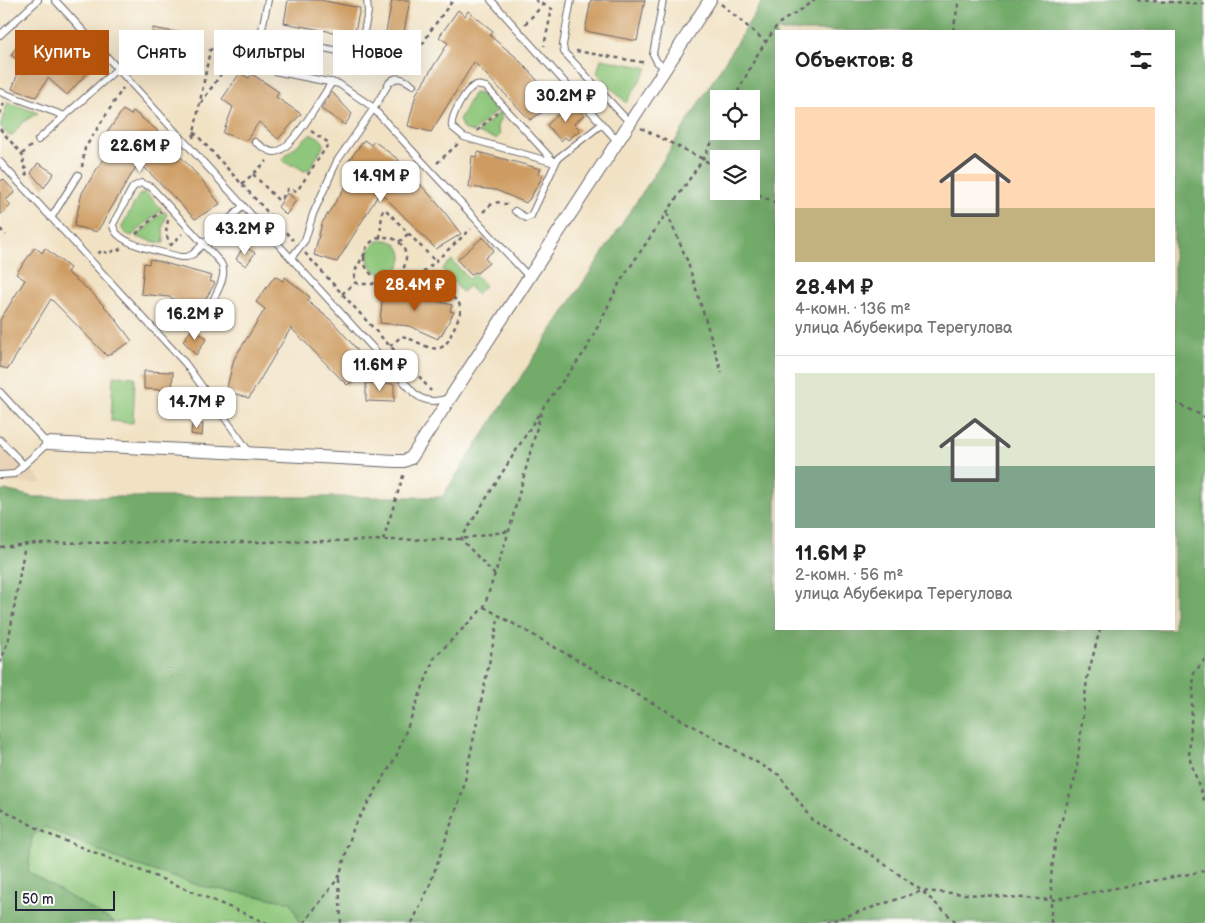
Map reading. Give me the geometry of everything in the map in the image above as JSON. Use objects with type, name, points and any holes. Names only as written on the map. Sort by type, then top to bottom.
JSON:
[{"type":"street","points":[[48,443],[396,461],[408,459],[415,453],[446,398],[530,277],[710,0]]},
{"type":"lane","points":[[0,35],[38,0]]},
{"type":"lane","points":[[55,0],[415,394],[428,401],[446,398]]},
{"type":"lane","points":[[268,0],[262,30],[267,36],[333,50]]},
{"type":"lane","points":[[364,30],[368,12],[367,0]]},
{"type":"lane","points":[[491,0],[618,142]]},
{"type":"lane","points":[[571,0],[562,49],[630,123]]},
{"type":"lane","points":[[663,0],[653,51],[655,59],[666,68]]},
{"type":"lane","points":[[38,140],[118,68]]},
{"type":"lane","points":[[295,75],[332,82],[342,86],[374,108],[530,277]]},
{"type":"lane","points":[[290,258],[304,240],[313,214],[337,161],[392,80],[402,79],[413,85]]},
{"type":"lane","points":[[255,142],[271,152],[278,152],[297,136],[332,82]]},
{"type":"lane","points":[[479,84],[486,87],[555,163],[467,137],[455,131],[451,122],[470,87],[479,84]]},
{"type":"lane","points":[[0,92],[65,116]]},
{"type":"lane","points":[[515,211],[526,218],[531,216],[559,157],[602,124]]},
{"type":"lane","points":[[0,162],[185,363],[251,454]]},
{"type":"lane","points":[[51,218],[78,174]]},
{"type":"lane","points":[[209,309],[223,278],[224,270],[221,263],[203,244],[170,207],[147,184],[141,183],[136,185],[113,224],[114,231],[127,242],[184,257],[190,256],[203,244],[243,206]]},
{"type":"lane","points":[[0,392],[48,443],[14,474],[0,474]]},
{"type":"lane","points":[[0,440],[24,465]]},
{"type":"path","points":[[402,79],[431,30],[454,0]]},
{"type":"path","points":[[535,0],[543,2],[551,7],[552,10],[542,57]]},
{"type":"path","points":[[716,0],[766,42]]},
{"type":"path","points":[[739,90],[757,55],[778,24],[815,0]]},
{"type":"path","points":[[953,30],[959,0]]},
{"type":"path","points":[[1137,0],[1205,4]]},
{"type":"path","points":[[518,30],[531,19],[543,2]]},
{"type":"path","points":[[191,149],[210,50],[214,48]]},
{"type":"path","points":[[562,49],[643,64],[655,59]]},
{"type":"path","points":[[199,105],[220,75]]},
{"type":"path","points":[[78,174],[86,148],[128,80]]},
{"type":"path","points":[[437,164],[504,106]]},
{"type":"path","points":[[630,123],[710,164]]},
{"type":"path","points":[[253,174],[278,200],[281,199],[288,189],[298,190],[329,143],[303,126]]},
{"type":"path","points":[[0,129],[25,158],[22,164],[28,171]]},
{"type":"path","points":[[194,132],[386,342],[446,398]]},
{"type":"path","points":[[461,539],[542,408],[586,350],[620,282],[703,159],[713,140]]},
{"type":"path","points":[[245,181],[278,152]]},
{"type":"path","points":[[760,195],[775,203]]},
{"type":"path","points":[[483,212],[493,203],[499,202],[515,211]]},
{"type":"path","points":[[170,207],[166,227],[169,246],[189,228]]},
{"type":"path","points":[[98,254],[103,249],[108,254],[116,252],[170,207]]},
{"type":"path","points":[[380,238],[382,212],[385,209],[436,262]]},
{"type":"path","points":[[666,213],[686,260],[722,373]]},
{"type":"path","points":[[364,254],[366,268],[378,278],[400,281],[413,280],[424,273],[479,222]]},
{"type":"path","points":[[0,228],[6,235]]},
{"type":"path","points":[[399,242],[409,233]]},
{"type":"path","points":[[380,238],[393,239],[399,242],[406,255],[403,269],[399,274],[368,284],[356,282],[354,278],[356,269],[368,246],[373,241],[380,238]]},
{"type":"path","points":[[394,342],[403,336],[435,349],[444,347],[448,342],[460,312],[459,306],[454,298],[430,287],[424,273]]},
{"type":"path","points":[[346,290],[356,282]]},
{"type":"path","points":[[162,323],[166,318],[161,311],[169,305],[201,316],[205,315],[209,309]]},
{"type":"path","points":[[1175,402],[1205,417]]},
{"type":"path","points":[[341,923],[339,877],[354,826],[396,757],[434,658],[484,607],[510,530],[542,408]]},
{"type":"path","points":[[383,540],[408,459]]},
{"type":"path","points":[[0,547],[25,544],[461,539],[510,530]]},
{"type":"path","points":[[461,539],[495,575]]},
{"type":"path","points":[[0,663],[9,638],[25,544]]},
{"type":"path","points":[[484,607],[779,775],[812,820],[869,853],[922,891],[957,923]]},
{"type":"path","points":[[412,923],[429,887],[463,790],[499,615]]},
{"type":"path","points":[[1051,923],[1052,877],[1056,838],[1076,775],[1087,679],[1100,630]]},
{"type":"path","points":[[1205,659],[1194,673],[1189,757],[1205,803]]},
{"type":"path","points":[[0,808],[50,835],[268,923]]},
{"type":"path","points":[[825,923],[922,891],[1052,900],[1205,871]]},
{"type":"path","points":[[304,923],[339,877]]},
{"type":"shaded area","points":[[0,435],[26,463],[43,483],[0,483]]},
{"type":"green space","points":[[763,0],[1205,0],[1205,923],[300,923],[291,902],[201,886],[121,860],[45,827],[32,836],[28,872],[115,923],[0,923],[0,493],[5,490],[33,497],[442,497],[656,172]]},
{"type":"green space","points":[[601,59],[648,68],[626,103],[597,73]]},
{"type":"green space","points":[[475,93],[483,95],[497,110],[473,132],[463,129],[459,120]]},
{"type":"green space","points":[[8,102],[38,113],[23,122],[12,136],[9,136],[0,126]]},
{"type":"green space","points":[[499,113],[502,116],[497,126],[500,135],[496,139],[477,133]]},
{"type":"green space","points":[[309,135],[318,137],[324,145],[309,170],[304,171],[296,166],[285,163],[283,159],[285,156]]},
{"type":"green space","points":[[145,192],[162,209],[132,236],[123,230],[122,226],[139,195]]},
{"type":"green space","points":[[164,211],[167,214],[163,227],[164,243],[136,237]]},
{"type":"green space","points":[[385,240],[392,241],[397,245],[401,250],[401,264],[397,269],[392,273],[385,274],[378,273],[373,269],[369,264],[368,257],[369,250],[373,245],[378,241]]},
{"type":"green space","points":[[452,260],[469,279],[475,274],[485,286],[476,294],[469,286],[462,292],[442,269]]},
{"type":"green space","points":[[113,376],[135,377],[133,423],[111,421]]},
{"type":"green space","points":[[44,827],[121,860],[201,886],[291,902],[300,923],[115,923],[28,872],[32,836]]},
{"type":"building","points":[[288,0],[320,0],[360,8],[355,30],[333,30],[333,32],[284,23]]},
{"type":"building","points":[[392,0],[410,0],[404,30],[386,30]]},
{"type":"building","points":[[591,0],[645,0],[637,41],[585,31]]},
{"type":"building","points":[[458,10],[465,16],[468,11],[493,31],[490,36],[515,56],[537,80],[555,104],[530,120],[474,62],[431,132],[408,126],[416,94],[448,43],[439,37]]},
{"type":"building","points":[[15,49],[15,58],[11,55]]},
{"type":"building","points":[[17,75],[85,75],[67,95],[48,78],[36,97],[12,89]]},
{"type":"building","points":[[239,75],[249,78],[254,75],[279,92],[276,97],[301,114],[278,139],[259,122],[246,141],[223,133],[233,107],[222,99]]},
{"type":"building","points":[[332,92],[352,114],[345,125],[321,109]]},
{"type":"building","points":[[572,102],[584,115],[574,124],[580,130],[568,140],[565,137],[561,141],[547,125]]},
{"type":"building","points":[[123,110],[131,115],[133,111],[158,131],[156,135],[180,156],[202,180],[220,204],[195,219],[139,162],[97,232],[74,226],[82,193],[113,143],[104,137]]},
{"type":"building","points":[[364,140],[371,145],[374,141],[399,160],[396,165],[421,185],[461,234],[436,249],[380,192],[337,262],[314,255],[322,223],[354,173],[345,166]]},
{"type":"building","points":[[478,152],[541,169],[538,174],[543,176],[526,203],[496,190],[469,187],[472,156],[477,157]]},
{"type":"building","points":[[38,163],[54,173],[44,188],[31,173]]},
{"type":"building","points":[[3,179],[15,192],[6,200],[11,205],[0,215],[0,182]]},
{"type":"building","points":[[287,193],[296,200],[286,215],[278,207]]},
{"type":"building","points":[[483,237],[494,250],[485,258],[489,263],[477,273],[475,272],[471,275],[457,260]]},
{"type":"building","points":[[244,246],[255,253],[246,266],[236,259]]},
{"type":"building","points":[[35,247],[42,253],[45,248],[70,268],[67,272],[92,293],[114,317],[132,341],[107,356],[51,299],[8,369],[0,367],[0,320],[25,280],[16,274]]},
{"type":"building","points":[[150,259],[212,276],[210,281],[215,283],[199,310],[169,297],[141,294],[144,263],[149,264]]},
{"type":"building","points":[[275,276],[283,281],[285,277],[310,297],[307,301],[332,321],[372,370],[347,385],[291,328],[249,398],[226,391],[234,359],[265,309],[256,302]]},
{"type":"building","points":[[389,288],[452,305],[450,311],[454,312],[441,336],[438,339],[409,326],[380,323],[383,292],[388,293]]},
{"type":"building","points":[[192,329],[207,338],[196,355],[183,341]]},
{"type":"building","points":[[144,371],[173,372],[172,390],[144,389]]},
{"type":"building","points":[[366,383],[394,384],[394,402],[366,401]]},
{"type":"building","points":[[192,423],[203,424],[202,436],[191,434]]}]
